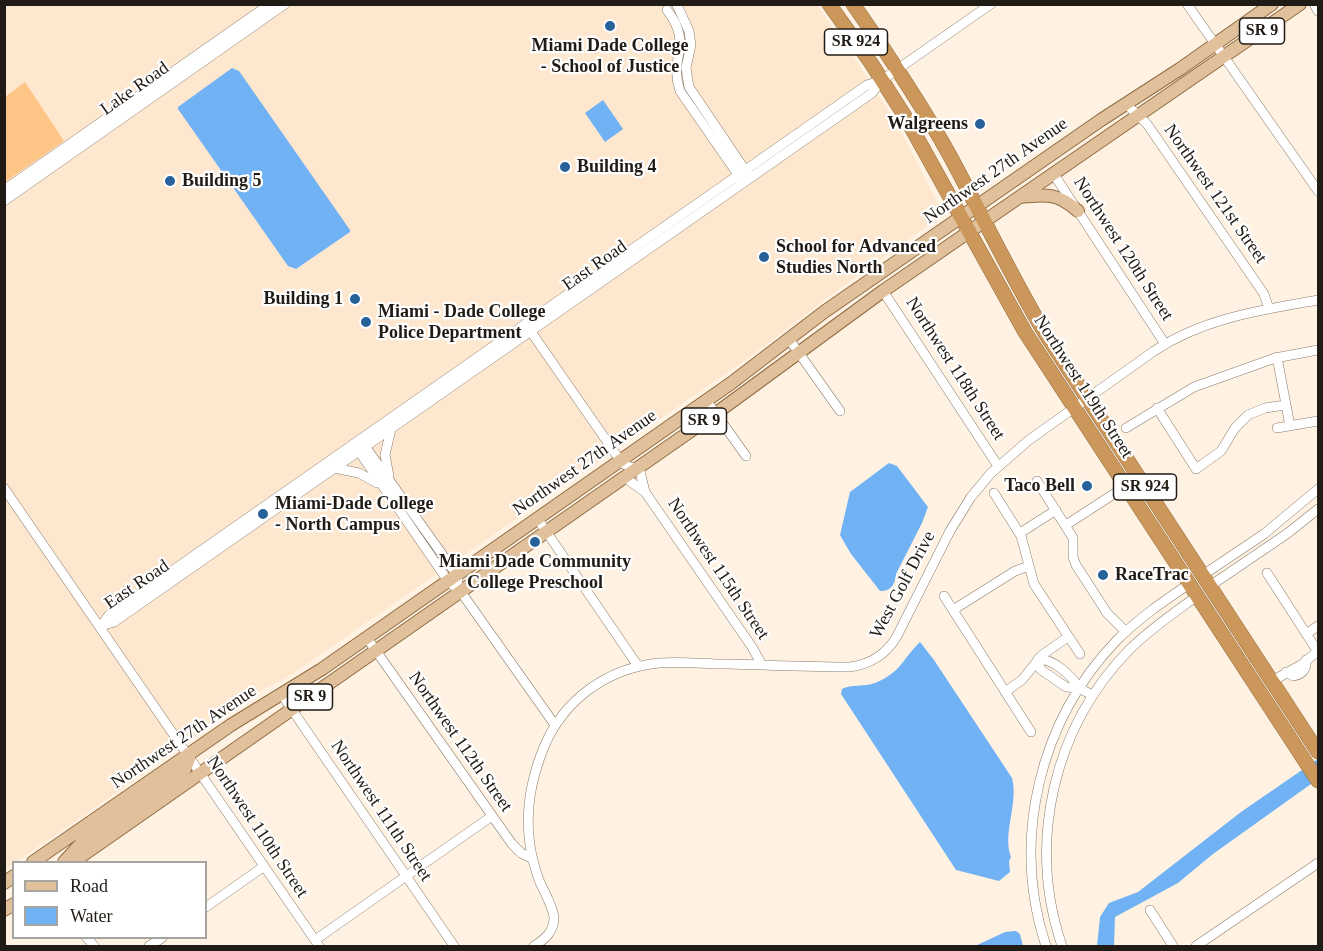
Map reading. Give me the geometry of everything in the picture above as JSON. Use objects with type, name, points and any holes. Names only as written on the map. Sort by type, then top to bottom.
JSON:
[{"type":"highway","name":"Northwest 119th Street","points":[[829,4],[882,80],[930,159],[1020,324],[1318,781]]},
{"type":"highway","name":"Northwest 119th Street","points":[[853,4],[898,68],[949,154],[1026,301],[1087,399],[1318,752]]},
{"type":"highway","points":[[1193,590],[1206,581]]},
{"type":"main road","name":"Northwest 27th Avenue","points":[[34,861],[231,725],[282,695],[367,638],[706,400],[824,312],[1272,4]]},
{"type":"main road","name":"Northwest 27th Avenue","points":[[74,861],[716,414],[883,291],[1300,4]]},
{"type":"main road","points":[[1019,197],[1044,194],[1057,197],[1067,201],[1078,211]]},
{"type":"main road","points":[[65,861],[85,839],[185,769],[189,759],[188,754]]},
{"type":"street","name":"Lake Road","points":[[4,190],[270,4]]},
{"type":"street","name":"Lake Road","points":[[4,201],[285,4]]},
{"type":"street","name":"East Road","points":[[101,626],[109,615],[360,445],[744,177],[872,93],[882,80],[898,68],[991,4]]},
{"type":"street","points":[[1187,4],[1318,191]]},
{"type":"street","points":[[1314,4],[1318,11]]},
{"type":"street","points":[[664,7],[673,9],[677,5],[689,31],[691,45],[686,68],[689,87],[744,177]]},
{"type":"street","points":[[664,7],[680,34],[681,43],[676,74],[680,90],[744,177]]},
{"type":"street","name":"Northwest 121st Street","points":[[1126,104],[1147,124],[1264,294],[1269,309]]},
{"type":"street","name":"Northwest 120th Street","points":[[1053,173],[1165,344]]},
{"type":"street","name":"Northwest 118th Street","points":[[883,291],[998,466]]},
{"type":"street","name":"West Golf Drive","points":[[534,946],[550,933],[554,925],[554,918],[533,859],[528,825],[531,792],[541,755],[555,725],[567,708],[588,690],[610,676],[638,666],[681,662],[854,666],[868,663],[885,653],[900,632],[957,518],[978,488],[998,466],[1029,440],[1165,344],[1220,320],[1318,300]]},
{"type":"street","name":"East Road","points":[[101,626],[114,622],[334,468],[360,445],[391,429],[528,328]]},
{"type":"street","points":[[528,328],[620,460],[627,466],[639,467]]},
{"type":"street","points":[[789,339],[840,411]]},
{"type":"street","points":[[1126,428],[1186,390],[1277,357],[1318,350]]},
{"type":"street","points":[[1277,357],[1290,426]]},
{"type":"street","points":[[706,400],[746,456]]},
{"type":"street","points":[[1157,408],[1196,469],[1221,451],[1238,424],[1248,415],[1265,408],[1286,405]]},
{"type":"street","points":[[1277,429],[1318,421]]},
{"type":"street","points":[[390,479],[385,455],[391,429]]},
{"type":"street","points":[[360,445],[390,479],[461,592],[555,725]]},
{"type":"street","points":[[360,445],[381,486],[452,578]]},
{"type":"street","name":"Northwest 115th Street","points":[[639,467],[645,492]]},
{"type":"street","points":[[334,468],[364,474],[381,486]]},
{"type":"street","name":"Northwest 115th Street","points":[[624,477],[645,492],[752,647],[762,665]]},
{"type":"street","points":[[1037,481],[1073,537],[1073,557],[1076,565],[1107,613],[1126,632]]},
{"type":"street","points":[[1066,525],[1126,486]]},
{"type":"street","name":"Northwest 110th Street","points":[[4,488],[317,943]]},
{"type":"street","points":[[1206,581],[1318,489]]},
{"type":"street","points":[[994,493],[1020,533],[1036,587],[1080,654]]},
{"type":"street","points":[[1295,509],[1304,521]]},
{"type":"street","points":[[1206,581],[1304,521],[1318,509]]},
{"type":"street","points":[[1020,533],[1056,510]]},
{"type":"street","points":[[537,518],[638,666]]},
{"type":"street","points":[[953,610],[1017,569],[1029,567]]},
{"type":"street","points":[[1267,573],[1318,651]]},
{"type":"street","points":[[1046,946],[1036,909],[1032,881],[1033,819],[1039,781],[1060,722],[1079,688],[1100,659],[1126,632],[1150,612],[1193,590]]},
{"type":"street","points":[[1062,946],[1051,907],[1046,851],[1048,814],[1056,776],[1068,741],[1092,695],[1114,666],[1193,590]]},
{"type":"street","points":[[944,596],[1031,732]]},
{"type":"street","points":[[1306,634],[1318,626]]},
{"type":"street","points":[[1005,692],[1022,680],[1038,659],[1068,637]]},
{"type":"street","name":"Northwest 112th Street","points":[[367,638],[516,849],[533,859]]},
{"type":"street","points":[[1286,672],[1293,676],[1300,674],[1305,668],[1306,660],[1318,651]]},
{"type":"street","points":[[1272,681],[1286,672],[1294,662],[1318,651]]},
{"type":"street","points":[[1038,659],[1040,669],[1066,687],[1079,688],[1092,695]]},
{"type":"street","points":[[1038,659],[1046,659],[1072,677],[1079,688]]},
{"type":"street","points":[[1046,673],[1052,664]]},
{"type":"street","name":"Northwest 111th Street","points":[[282,695],[454,946]]},
{"type":"street","points":[[317,943],[405,876],[492,816]]},
{"type":"street","points":[[1196,946],[1318,862]]},
{"type":"street","points":[[207,906],[263,867]]},
{"type":"street","points":[[1150,910],[1173,946]]},
{"type":"shaded area","name":"Miami-Dade College - North Campus","points":[[5,5],[817,5],[899,127],[940,207],[939,218],[835,292],[754,354],[291,675],[260,691],[76,821],[17,861],[12,861],[5,871]]},
{"type":"shaded area","points":[[25,82],[64,141],[5,182],[5,97]]},
{"type":"water","points":[[232,68],[239,71],[350,230],[296,269],[288,266],[178,109]]},
{"type":"water","points":[[603,100],[623,129],[605,142],[585,113]]},
{"type":"water","points":[[889,463],[897,466],[928,507],[896,574],[894,584],[887,590],[880,591],[851,554],[840,535],[850,492]]},
{"type":"water","points":[[920,642],[1012,778],[1014,798],[1008,838],[1011,857],[1010,872],[999,881],[956,870],[841,694],[842,689],[846,687],[866,685],[884,679],[901,665]]},
{"type":"water","points":[[1318,759],[1318,779],[1213,854],[1178,883],[1115,917],[1114,946],[1097,946],[1100,917],[1109,903],[1138,892],[1241,812]]},
{"type":"water","points":[[1016,931],[1020,934],[1023,946],[975,946],[1005,932]]},
{"type":"place","name":"Miami Dade College - School of Justice","points":[[610,26]]},
{"type":"place","name":"Walgreens","points":[[980,124]]},
{"type":"place","name":"Building 4","points":[[565,167]]},
{"type":"place","name":"Building 5","points":[[170,181]]},
{"type":"place","name":"School for Advanced Studies North","points":[[764,257]]},
{"type":"place","name":"Building 1","points":[[355,299]]},
{"type":"place","name":"Miami - Dade College Police Department","points":[[366,322]]},
{"type":"place","name":"Taco Bell","points":[[1087,486]]},
{"type":"place","name":"Miami-Dade College - North Campus","points":[[263,514]]},
{"type":"place","name":"Miami Dade Community College Preschool","points":[[535,542]]},
{"type":"place","name":"RaceTrac","points":[[1103,575]]}]
